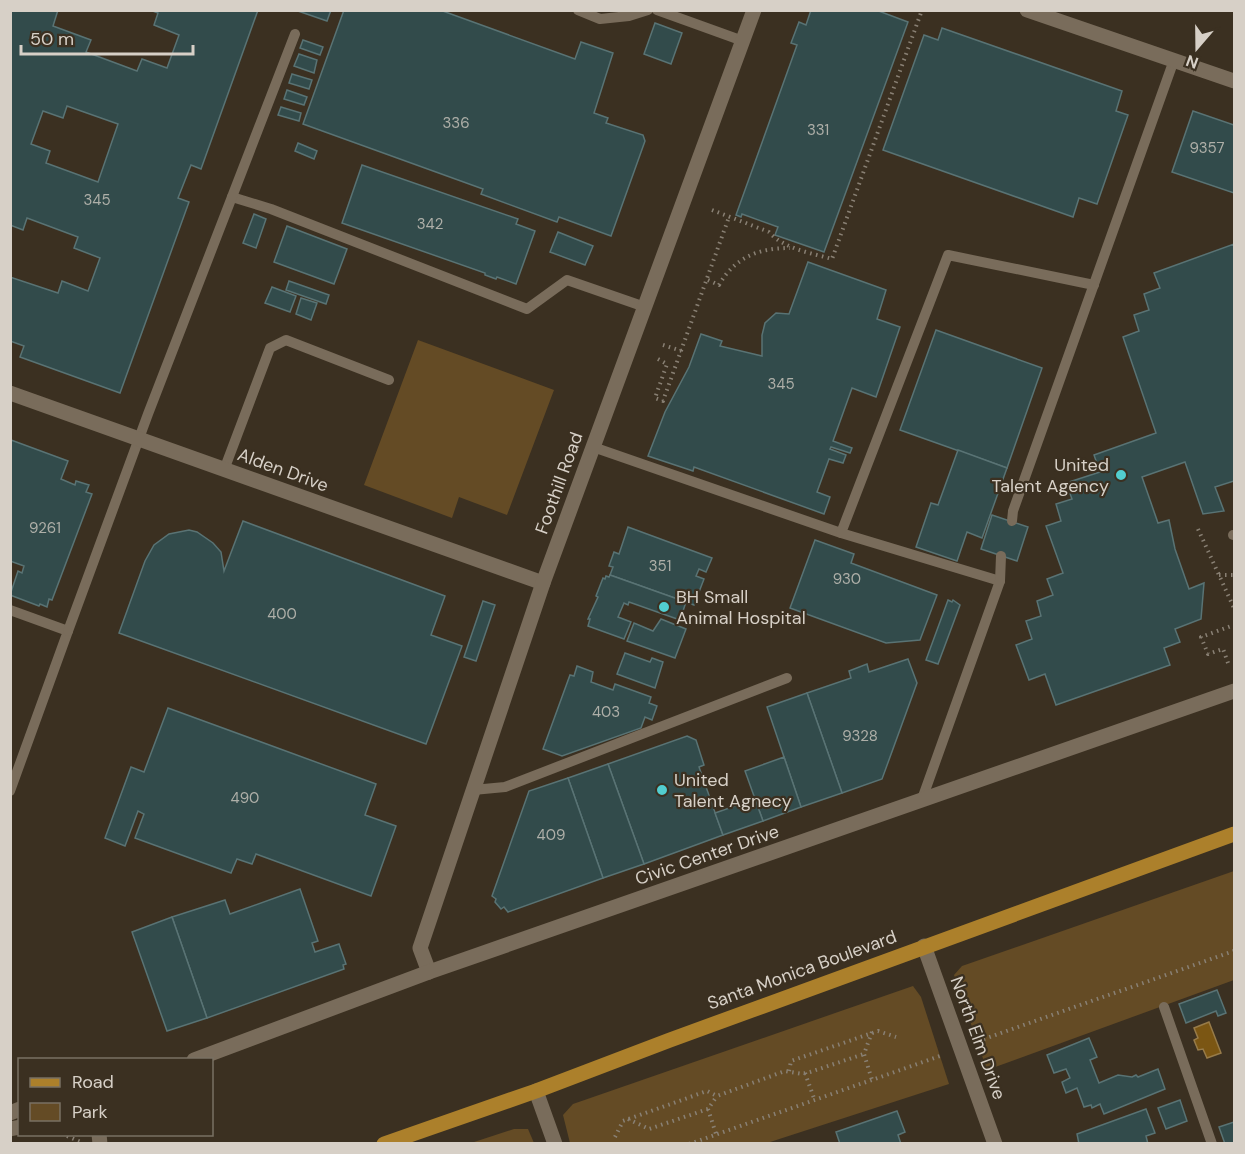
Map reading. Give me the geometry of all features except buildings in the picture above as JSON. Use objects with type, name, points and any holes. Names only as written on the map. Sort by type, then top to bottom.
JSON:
[{"type":"main road","name":"Santa Monica Boulevard","points":[[384,1143],[536,1091],[924,946],[1234,834]]},
{"type":"street","name":"Foothill Road","points":[[429,972],[420,948],[473,790],[543,583],[754,10]]},
{"type":"street","points":[[1027,10],[1234,81]]},
{"type":"street","name":"Alden Drive","points":[[10,393],[543,583]]},
{"type":"street","name":"Civic Center Drive","points":[[197,1058],[429,972],[1234,691]]},
{"type":"street","name":"North Elm Drive","points":[[924,946],[995,1143]]},
{"type":"street","points":[[536,1091],[555,1143]]},
{"type":"lane","points":[[578,10],[600,19],[629,16],[648,10]]},
{"type":"lane","points":[[657,10],[743,41]]},
{"type":"lane","points":[[10,791],[139,440],[295,34]]},
{"type":"lane","points":[[1012,521],[1013,511],[1174,60]]},
{"type":"lane","points":[[232,197],[271,209],[527,309],[567,280],[645,307]]},
{"type":"lane","points":[[841,533],[948,255],[1094,285]]},
{"type":"lane","points":[[224,470],[270,348],[286,340],[388,380]]},
{"type":"lane","points":[[593,447],[841,533],[1000,581]]},
{"type":"lane","points":[[921,802],[1000,581],[1001,556]]},
{"type":"lane","points":[[10,610],[68,631]]},
{"type":"lane","points":[[473,790],[505,787],[788,678]]},
{"type":"lane","points":[[1164,1007],[1212,1143]]},
{"type":"path","points":[[712,210],[769,232],[775,239],[794,248],[832,258],[922,10]]},
{"type":"path","points":[[658,360],[667,364],[655,398],[663,401],[729,217]]},
{"type":"path","points":[[708,280],[719,285],[725,273],[746,257],[770,248],[794,248]]},
{"type":"path","points":[[663,345],[682,351]]},
{"type":"path","points":[[1198,529],[1234,608]]},
{"type":"path","points":[[1220,575],[1234,575]]},
{"type":"path","points":[[1228,663],[1223,649],[1208,654],[1201,637],[1234,626]]},
{"type":"path","points":[[976,1042],[1234,951]]},
{"type":"path","points":[[789,1071],[791,1061],[872,1032],[878,1031],[896,1037]]},
{"type":"path","points":[[872,1032],[864,1054],[872,1080]]},
{"type":"path","points":[[628,1119],[649,1129],[708,1109],[717,1096],[779,1073],[789,1071],[806,1073],[864,1054]]},
{"type":"path","points":[[689,1143],[943,1055]]},
{"type":"path","points":[[806,1073],[814,1101]]},
{"type":"path","points":[[615,1137],[623,1121],[707,1091],[717,1096]]},
{"type":"path","points":[[708,1109],[716,1134]]},
{"type":"path","points":[[67,1136],[84,1143]]},
{"type":"green space","points":[[418,340],[554,390],[507,515],[459,497],[452,518],[364,485]]},
{"type":"green space","points":[[1234,871],[1234,980],[987,1070],[954,975],[962,966]]},
{"type":"green space","points":[[913,986],[921,997],[949,1084],[767,1143],[570,1143],[563,1115],[573,1104]]},
{"type":"green space","points":[[514,1129],[528,1129],[534,1143],[471,1143]]},
{"type":"shaded area","points":[[1209,1022],[1221,1053],[1207,1058],[1203,1049],[1198,1050],[1194,1040],[1198,1038],[1194,1028]]},
{"type":"place","name":"United Talent Agency","points":[[1121,475]]},
{"type":"place","name":"BH Small Animal Hospital","points":[[664,607]]},
{"type":"place","name":"United Talent Agnecy","points":[[662,790]]}]
